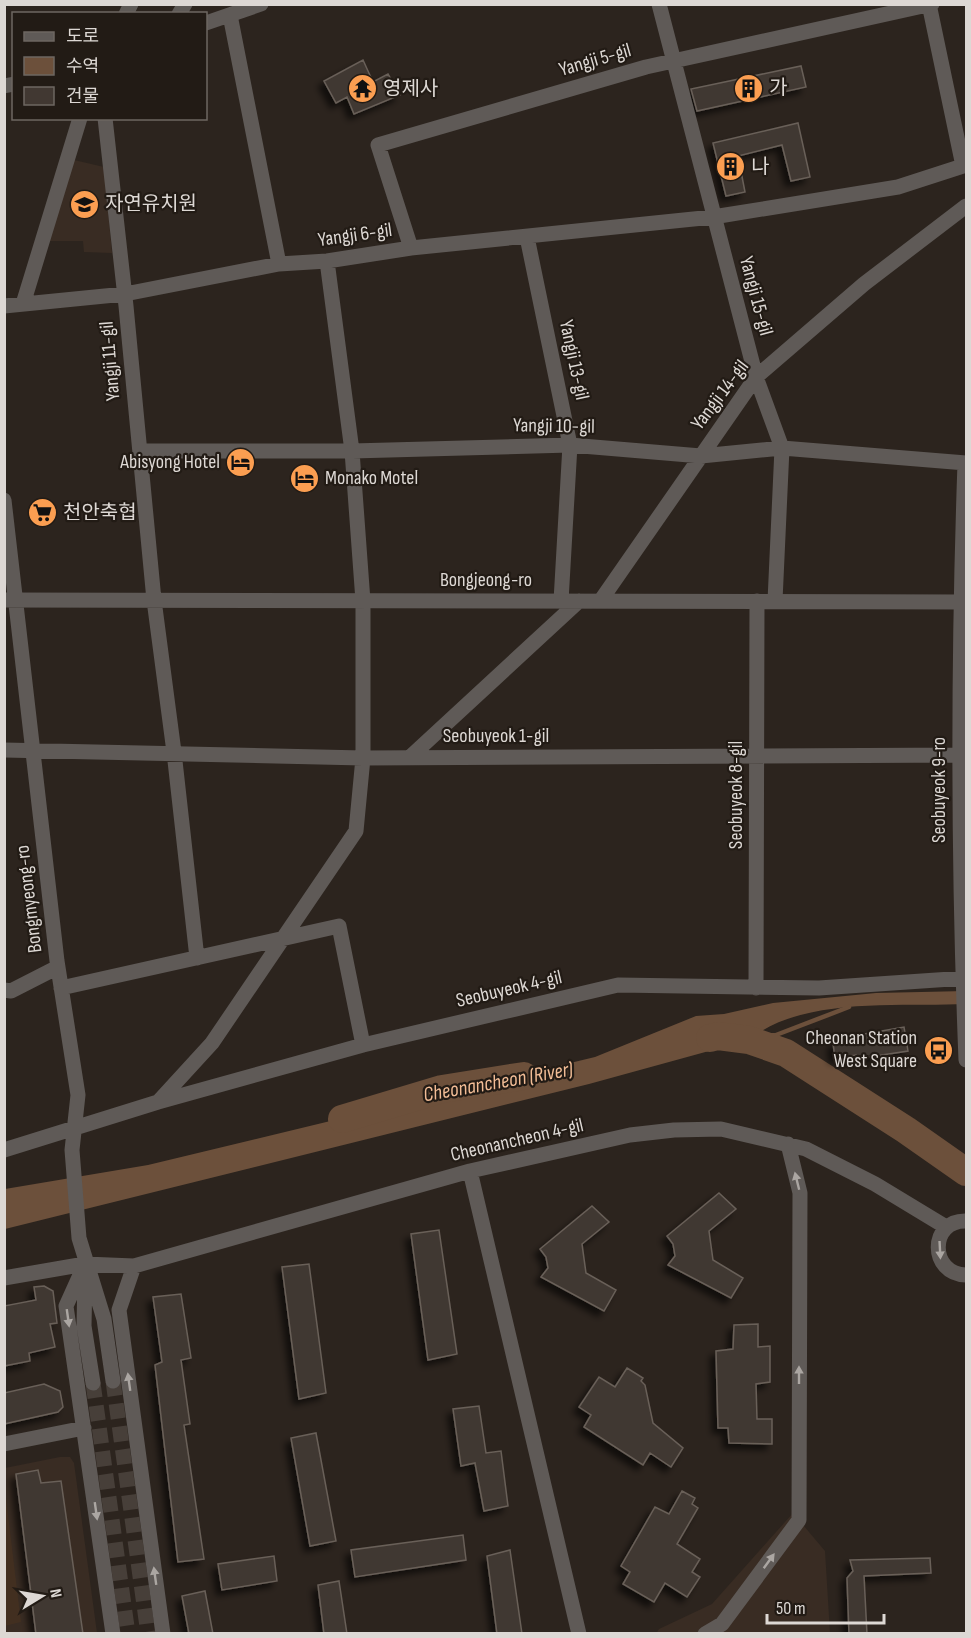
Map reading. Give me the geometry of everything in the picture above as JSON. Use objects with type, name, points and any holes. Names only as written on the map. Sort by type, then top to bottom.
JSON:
[{"type":"street","points":[[207,23],[261,4]]},
{"type":"street","name":"Yangji 15-gil","points":[[659,4],[756,377],[782,448],[775,601]]},
{"type":"street","points":[[930,5],[965,165]]},
{"type":"street","name":"Yangji 5-gil","points":[[411,248],[378,145],[673,61],[930,5]]},
{"type":"street","points":[[230,15],[279,264]]},
{"type":"street","points":[[22,304],[79,120]]},
{"type":"street","name":"Yangji 11-gil","points":[[105,120],[154,600],[197,958]]},
{"type":"street","name":"Yangji 6-gil","points":[[4,306],[124,294],[279,264],[327,261],[411,248],[713,217],[898,187],[965,165]]},
{"type":"street","name":"Yangji 14-gil","points":[[601,600],[756,377],[864,284],[966,206]]},
{"type":"street","name":"Yangji 13-gil","points":[[527,237],[570,445],[561,601]]},
{"type":"street","points":[[158,1102],[212,1043],[356,831],[363,758],[363,601],[352,451],[327,261]]},
{"type":"street","name":"Yangji 10-gil","points":[[140,451],[352,451],[570,445],[701,456],[782,448],[966,463]]},
{"type":"street","name":"Seobuyeok 9-ro","points":[[966,463],[963,602],[966,1060]]},
{"type":"street","name":"Bongmyeong-ro","points":[[4,500],[10,600],[33,751],[58,967],[78,1095],[72,1150],[79,1239],[85,1264]]},
{"type":"street","name":"Bongjeong-ro","points":[[10,600],[963,602]]},
{"type":"street","points":[[409,758],[579,601]]},
{"type":"street","name":"Seobuyeok 8-gil","points":[[756,988],[757,601]]},
{"type":"street","name":"Seobuyeok 1-gil","points":[[4,750],[363,758],[963,754]]},
{"type":"street","points":[[61,988],[339,926],[363,1045]]},
{"type":"street","points":[[4,990],[10,991],[58,967]]},
{"type":"street","name":"Seobuyeok 4-gil","points":[[4,1150],[158,1102],[363,1045],[618,985],[819,988],[965,978]]},
{"type":"street","name":"Cheonancheon 4-gil","points":[[4,1278],[85,1264],[134,1266],[470,1171],[630,1135],[674,1130],[721,1129],[806,1149],[876,1184],[946,1227]]},
{"type":"street","points":[[705,1634],[722,1624],[799,1520],[800,1193],[788,1144]]},
{"type":"street","points":[[470,1171],[579,1634]]},
{"type":"street","points":[[966,1221],[954,1222],[946,1227],[938,1243],[941,1262],[955,1274],[966,1275]]},
{"type":"street","points":[[85,1264],[104,1319],[112,1381]]},
{"type":"street","points":[[85,1264],[84,1326],[93,1383]]},
{"type":"street","points":[[85,1264],[66,1306],[113,1634]]},
{"type":"street","points":[[134,1266],[119,1310],[163,1634]]},
{"type":"street","points":[[4,1444],[84,1428]]},
{"type":"shaded area","name":"자연유치원","points":[[74,160],[104,167],[112,253],[84,252],[83,241],[49,241]]},
{"type":"shaded area","points":[[70,1457],[74,1463],[97,1633],[5,1634],[5,1468]]},
{"type":"shaded area","points":[[5,1490],[21,1622],[4,1626]]},
{"type":"shaded area","points":[[793,1513],[825,1551],[830,1633],[656,1634],[659,1629],[712,1604]]},
{"type":"water","points":[[966,991],[966,1004],[853,1007],[796,1016],[771,1026],[749,1040],[589,1084],[5,1229],[5,1189],[148,1165],[595,1057],[696,1016],[724,1014],[773,1003],[876,993]]},
{"type":"building","name":"영제사","points":[[363,60],[373,82],[388,74],[400,95],[354,114],[347,97],[336,103],[324,81]]},
{"type":"building","name":"가","points":[[801,66],[806,87],[697,111],[691,89]]},
{"type":"building","name":"나","points":[[798,123],[810,177],[791,181],[782,145],[738,156],[745,192],[726,196],[713,143]]},
{"type":"building","points":[[904,1027],[908,1051],[856,1059],[856,1055],[835,1058],[833,1043],[842,1041],[842,1038]]},
{"type":"building","points":[[719,1193],[736,1209],[709,1231],[713,1260],[743,1278],[731,1298],[668,1265],[675,1256],[673,1244],[667,1236]]},
{"type":"building","points":[[592,1206],[609,1222],[582,1244],[586,1273],[616,1290],[604,1311],[541,1277],[548,1268],[546,1257],[540,1249]]},
{"type":"building","points":[[439,1230],[457,1354],[428,1360],[411,1234]]},
{"type":"building","points":[[309,1264],[326,1393],[299,1399],[282,1267]]},
{"type":"building","points":[[44,1286],[53,1291],[57,1323],[50,1324],[55,1347],[29,1353],[30,1361],[4,1366],[4,1306],[36,1300],[34,1287]]},
{"type":"building","points":[[181,1294],[191,1358],[181,1360],[190,1424],[184,1425],[204,1559],[178,1562],[155,1365],[162,1362],[153,1297]]},
{"type":"building","points":[[758,1324],[758,1347],[770,1346],[770,1382],[756,1384],[757,1419],[772,1419],[772,1444],[729,1443],[728,1428],[718,1428],[716,1351],[733,1349],[734,1325]]},
{"type":"building","points":[[627,1368],[643,1378],[641,1381],[645,1385],[653,1423],[683,1448],[671,1467],[650,1453],[643,1465],[584,1427],[591,1415],[579,1407],[599,1377],[615,1387]]},
{"type":"building","points":[[44,1384],[60,1391],[63,1407],[58,1412],[4,1424],[4,1393]]},
{"type":"building","points":[[479,1406],[486,1453],[501,1451],[508,1506],[484,1511],[475,1463],[461,1466],[453,1409]]},
{"type":"building","points":[[316,1433],[336,1541],[310,1546],[291,1438]]},
{"type":"building","points":[[38,1470],[41,1483],[61,1481],[83,1634],[36,1634],[16,1474]]},
{"type":"building","points":[[682,1491],[695,1498],[692,1504],[698,1508],[677,1544],[700,1559],[692,1572],[700,1577],[687,1597],[665,1583],[654,1602],[623,1584],[630,1572],[621,1566],[655,1507],[669,1514]]},
{"type":"building","points":[[463,1535],[466,1560],[355,1577],[351,1550]]},
{"type":"building","points":[[510,1550],[522,1634],[497,1634],[487,1556]]},
{"type":"building","points":[[274,1556],[277,1581],[222,1590],[218,1564]]},
{"type":"building","points":[[930,1558],[931,1573],[864,1576],[867,1634],[849,1634],[847,1578],[853,1571],[850,1560]]},
{"type":"building","points":[[339,1581],[347,1634],[324,1634],[318,1585]]},
{"type":"building","points":[[205,1591],[213,1634],[189,1634],[182,1596]]},
{"type":"waterway","points":[[751,1036],[776,1035],[849,1007]]},
{"type":"waterway","name":"Cheonancheon (River)","points":[[710,1038],[718,1036],[749,1040],[786,1053],[906,1130],[966,1172]]},
{"type":"waterway","name":"Cheonancheon (River)","points":[[342,1119],[442,1089],[524,1076]]},
{"type":"tunnel","points":[[113,1381],[148,1634]]},
{"type":"tunnel","points":[[93,1383],[128,1634]]},
{"type":"place","name":"가","points":[[748,88]]},
{"type":"place","name":"영제사","points":[[362,89]]},
{"type":"place","name":"나","points":[[730,167]]},
{"type":"place","name":"자연유치원","points":[[84,204]]},
{"type":"place","name":"Abisyong Hotel","points":[[241,462]]},
{"type":"place","name":"Monako Motel","points":[[304,478]]},
{"type":"place","name":"천안축협","points":[[42,513]]},
{"type":"place","name":"Cheonan Station West Square","points":[[938,1050]]}]
